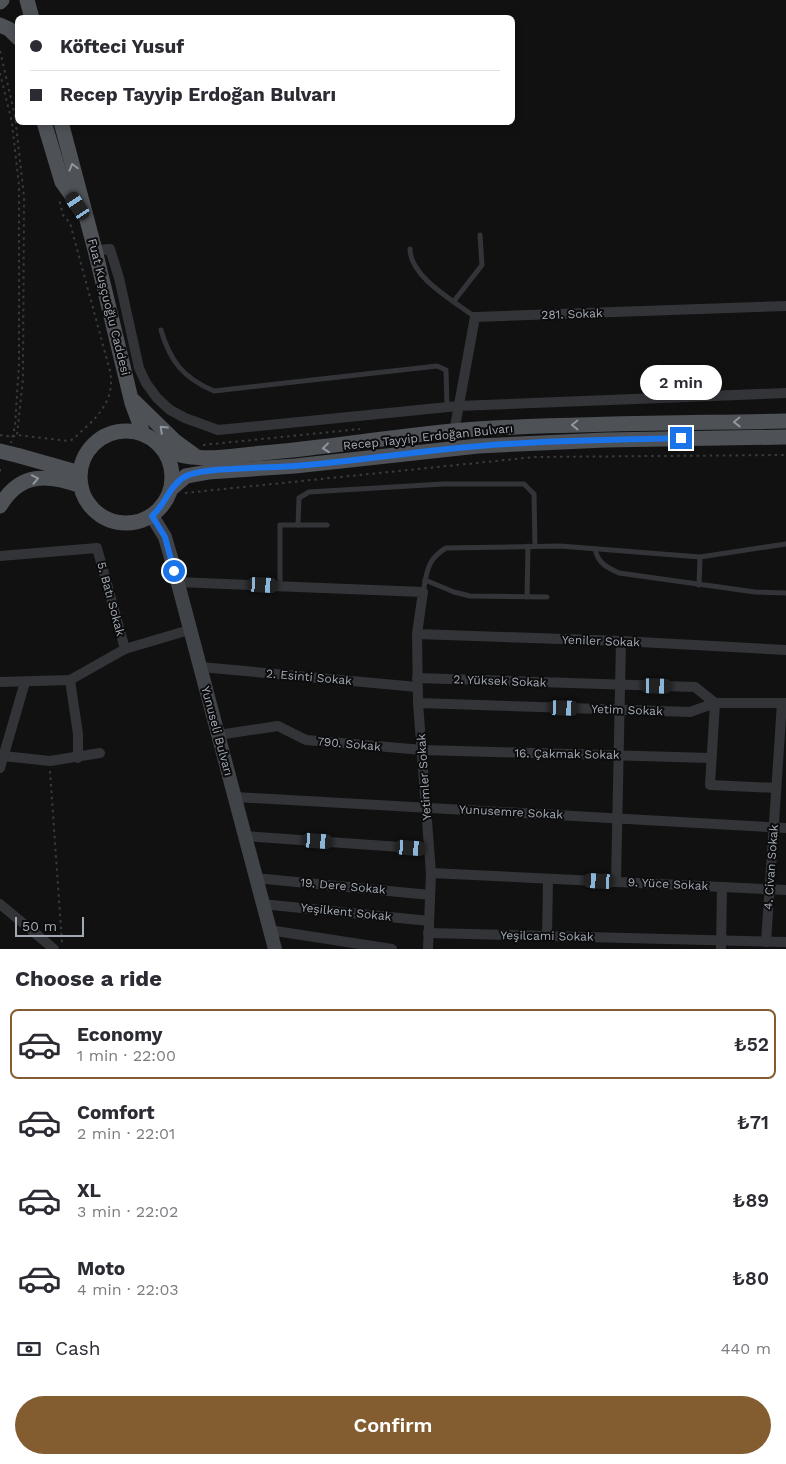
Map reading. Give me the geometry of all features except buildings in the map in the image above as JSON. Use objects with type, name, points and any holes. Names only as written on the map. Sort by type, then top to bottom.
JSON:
[{"type":"main road","points":[[27,0],[31,15]]},
{"type":"main road","points":[[0,26],[9,29],[15,35]]},
{"type":"main road","points":[[45,125],[62,182],[86,218]]},
{"type":"main road","name":"Fuat Kuşçuoğlu Caddesi","points":[[62,125],[95,250],[130,398],[143,434]]},
{"type":"main road","points":[[130,398],[175,441],[198,458]]},
{"type":"main road","name":"Recep Tayyip Erdoğan Bulvarı","points":[[163,448],[176,455],[198,458],[319,448],[454,432],[566,425],[786,421]]},
{"type":"main road","points":[[120,431],[143,434],[163,448],[172,467],[176,491],[152,516],[129,524],[110,521],[94,511],[88,504],[80,480],[88,451],[101,438],[120,431]]},
{"type":"main road","name":"Recep Tayyip Erdoğan Bulvarı","points":[[176,491],[186,476],[208,472],[295,466],[478,446],[606,440],[786,437]]},
{"type":"main road","points":[[0,451],[20,456],[80,480]]},
{"type":"main road","points":[[0,506],[8,492],[25,482],[59,478],[80,480]]},
{"type":"main road","name":"Yunuseli Bulvarı","points":[[152,516],[165,537],[275,949]]},
{"type":"street","points":[[95,250],[110,249],[119,278],[139,368],[146,383],[164,404],[184,418],[218,430],[458,406],[786,393]]},
{"type":"street","name":"281. Sokak","points":[[475,317],[786,306]]},
{"type":"street","points":[[454,432],[475,317]]},
{"type":"street","name":"5. Batı Sokak","points":[[0,556],[97,548],[125,650]]},
{"type":"street","points":[[177,582],[423,592]]},
{"type":"street","name":"Yetimler Sokak","points":[[423,592],[416,634],[418,703],[431,873],[428,949]]},
{"type":"street","points":[[0,682],[70,680],[125,650],[189,630]]},
{"type":"street","name":"Yeniler Sokak","points":[[416,634],[620,641],[786,650]]},
{"type":"street","points":[[616,882],[620,641]]},
{"type":"street","name":"2. Esinti Sokak","points":[[200,667],[417,683]]},
{"type":"street","points":[[70,680],[78,734],[78,758]]},
{"type":"street","points":[[0,768],[25,682]]},
{"type":"street","name":"2. Yüksek Sokak","points":[[417,683],[695,686],[715,703]]},
{"type":"street","name":"Yetim Sokak","points":[[418,703],[690,712],[715,703]]},
{"type":"street","points":[[776,788],[710,784],[715,703],[784,703]]},
{"type":"street","name":"4. Civan Sokak","points":[[766,942],[776,788],[784,703]]},
{"type":"street","name":"790. Sokak","points":[[218,736],[278,726],[306,740],[423,750]]},
{"type":"street","name":"16. Çakmak Sokak","points":[[423,750],[712,758]]},
{"type":"street","points":[[3,756],[50,761],[100,753]]},
{"type":"street","name":"Yunusemre Sokak","points":[[235,797],[786,828]]},
{"type":"street","points":[[244,836],[429,849]]},
{"type":"street","name":"9. Yüce Sokak","points":[[431,873],[786,890]]},
{"type":"street","name":"19. Dere Sokak","points":[[256,878],[430,895]]},
{"type":"street","points":[[547,936],[548,879]]},
{"type":"street","points":[[721,945],[722,887]]},
{"type":"street","points":[[0,904],[49,947]]},
{"type":"street","name":"Yeşilkent Sokak","points":[[262,904],[429,921]]},
{"type":"street","points":[[270,930],[392,949]]},
{"type":"street","name":"Yeşilcami Sokak","points":[[428,933],[595,937],[721,945],[786,942]]},
{"type":"street","points":[[595,937],[595,949]]},
{"type":"lane","points":[[454,301],[482,264],[480,235]]},
{"type":"lane","points":[[410,248],[413,263],[421,275],[475,317]]},
{"type":"lane","points":[[161,330],[167,350],[177,365],[190,378],[214,391],[437,366],[446,370],[448,407]]},
{"type":"lane","points":[[298,525],[299,498],[309,492],[443,484],[524,484],[534,494],[535,546]]},
{"type":"lane","points":[[280,586],[280,525],[326,525]]},
{"type":"lane","points":[[423,592],[427,568],[435,555],[446,548],[535,546],[700,557],[786,544]]},
{"type":"lane","points":[[527,597],[528,546]]},
{"type":"lane","points":[[595,549],[597,558],[604,566],[619,573],[699,585],[786,593]]},
{"type":"lane","points":[[699,585],[700,557]]},
{"type":"lane","points":[[425,580],[454,592],[470,596],[547,597]]},
{"type":"path","points":[[0,51],[15,116]]},
{"type":"path","points":[[0,72],[12,123],[19,186],[19,364],[12,438]]},
{"type":"path","points":[[16,125],[24,197],[24,371],[17,435]]},
{"type":"path","points":[[0,435],[12,438],[17,435],[63,441],[74,439],[105,406],[111,393],[112,382],[108,362],[70,222],[64,215],[58,197]]},
{"type":"path","points":[[176,491],[534,458],[644,455],[786,456]]},
{"type":"path","points":[[50,761],[62,949]]},
{"type":"route","points":[[174,571],[165,537],[152,516],[161,508],[168,498],[171,489],[186,476],[208,472],[295,466],[478,446],[681,438]]}]
